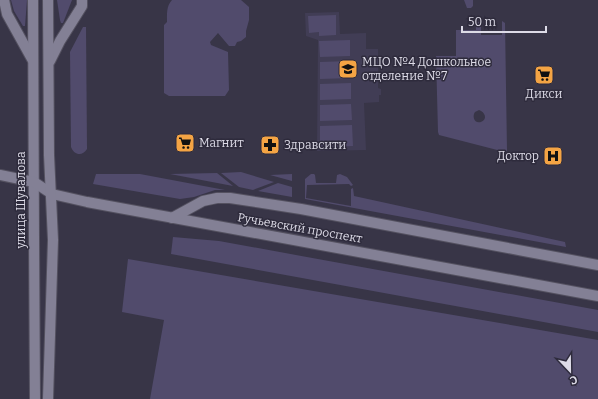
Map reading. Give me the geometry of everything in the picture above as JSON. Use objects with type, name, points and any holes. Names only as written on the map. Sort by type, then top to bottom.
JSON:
[{"type":"street","points":[[4,0],[7,14],[33,61]]},
{"type":"street","name":"улица Шувалова","points":[[33,0],[35,399]]},
{"type":"street","points":[[48,0],[49,155],[53,240],[48,399]]},
{"type":"street","points":[[49,64],[60,40],[82,6],[82,0]]},
{"type":"street","name":"Ручьевский проспект","points":[[0,175],[34,182],[52,194],[87,202],[598,296]]},
{"type":"street","points":[[172,218],[203,201],[217,198],[230,198],[302,209],[598,265]]},
{"type":"shaded area","points":[[11,0],[27,0],[25,26],[23,26],[14,11]]},
{"type":"shaded area","points":[[57,0],[72,0],[63,23],[61,23],[60,20]]},
{"type":"shaded area","points":[[172,0],[241,0],[249,7],[249,20],[246,37],[237,42],[235,46],[229,46],[218,33],[210,42],[211,45],[228,52],[229,90],[225,96],[169,96],[164,93],[164,25],[167,22],[168,8]]},
{"type":"shaded area","points":[[464,0],[473,0],[473,6],[471,8],[467,8]]},
{"type":"shaded area","name":"МЦО №4 Дошкольное отделение №7","points":[[339,12],[340,34],[366,33],[366,49],[378,49],[378,88],[381,89],[381,95],[379,95],[379,102],[364,103],[366,150],[317,151],[318,40],[306,36],[305,13]]},
{"type":"shaded area","points":[[336,15],[336,35],[319,36],[319,32],[309,33],[308,16]]},
{"type":"shaded area","points":[[502,21],[505,23],[507,151],[505,152],[439,135],[436,56],[456,56],[456,30],[476,30],[476,22],[481,22],[481,35],[502,35]],"holes":[[[479,110],[483,112],[485,116],[481,122],[477,122],[474,119],[475,112]]]},
{"type":"shaded area","points":[[83,27],[86,27],[87,149],[85,152],[78,154],[72,150],[71,147],[70,52]]},
{"type":"shaded area","points":[[350,40],[350,56],[320,57],[319,41]]},
{"type":"shaded area","points":[[350,61],[351,78],[320,79],[320,62]]},
{"type":"shaded area","points":[[351,83],[351,99],[320,100],[320,84]]},
{"type":"shaded area","points":[[351,104],[352,120],[320,121],[320,105]]},
{"type":"shaded area","points":[[352,125],[353,146],[320,147],[320,126]]},
{"type":"shaded area","points":[[241,172],[274,182],[253,190],[239,187],[221,173]]},
{"type":"shaded area","points":[[217,173],[233,186],[170,174]]},
{"type":"shaded area","points":[[96,174],[140,174],[225,190],[215,190],[194,197],[180,199],[93,184]]},
{"type":"shaded area","points":[[292,174],[292,181],[270,175]]},
{"type":"shaded area","points":[[311,174],[315,175],[316,183],[336,183],[337,175],[340,174],[347,177],[353,185],[307,185],[306,198],[351,206],[351,189],[353,188],[354,196],[565,242],[566,247],[305,199],[305,179]]},
{"type":"shaded area","points":[[278,183],[292,187],[292,197],[258,191]]},
{"type":"shaded area","points":[[173,237],[219,241],[598,310],[598,332],[171,254]]},
{"type":"shaded area","points":[[128,259],[598,340],[598,399],[150,399],[164,320],[122,312]]},
{"type":"place","name":"МЦО №4 Дошкольное отделение №7","points":[[348,69]]},
{"type":"place","name":"Дикси","points":[[544,75]]},
{"type":"place","name":"Магнит","points":[[185,143]]},
{"type":"place","name":"Здравсити","points":[[270,145]]},
{"type":"place","name":"Доктор","points":[[553,156]]}]
